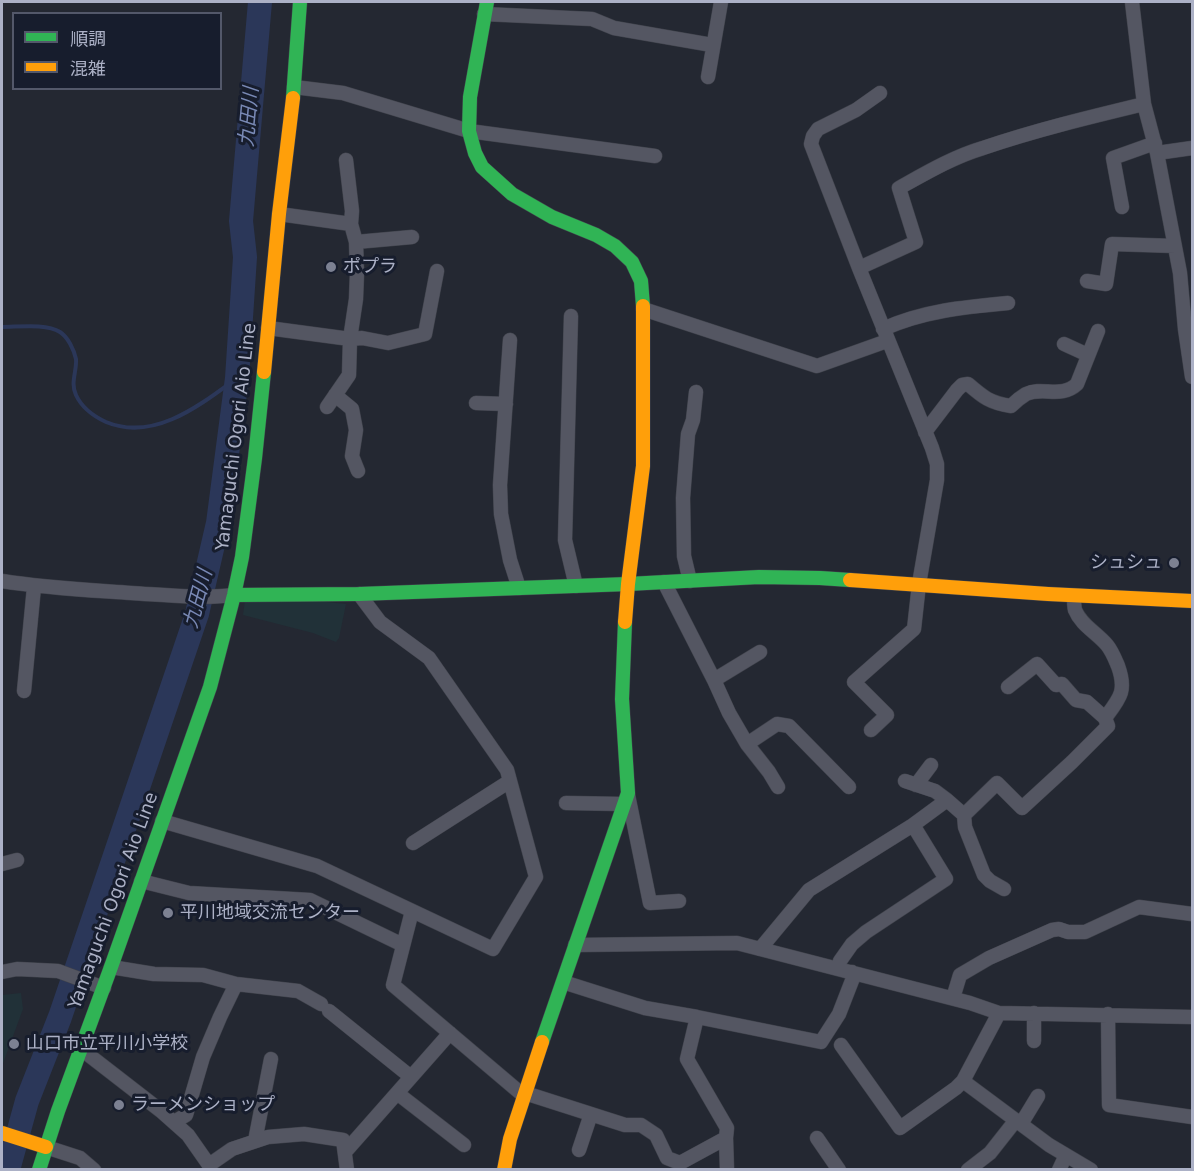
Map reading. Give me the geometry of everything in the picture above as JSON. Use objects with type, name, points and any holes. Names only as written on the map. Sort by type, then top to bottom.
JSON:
[{"type":"street","name":"Yamaguchi Ogori Aio Line","points":[[39,1170],[210,687],[234,595],[242,557],[255,458],[294,87],[300,2]]},
{"type":"street","points":[[708,77],[720,2]]},
{"type":"street","points":[[1132,2],[1144,104],[1156,148],[1175,246],[1186,269],[1185,329],[1192,377]]},
{"type":"street","points":[[679,901],[650,903],[626,798],[622,644],[643,465],[641,281],[632,262],[615,246],[596,234],[552,217],[496,182],[475,153],[469,131],[470,97],[486,8],[592,18],[614,28],[712,45]]},
{"type":"street","points":[[294,87],[343,93],[469,131],[655,156]]},
{"type":"street","points":[[871,730],[891,710],[854,682],[914,629],[919,584],[937,480],[937,464],[811,144],[818,129],[856,110],[880,93]]},
{"type":"street","points":[[859,267],[916,242],[899,188],[937,167],[982,148],[1144,104]]},
{"type":"street","points":[[1122,207],[1107,160],[1156,148],[1192,148]]},
{"type":"street","points":[[346,160],[352,211],[351,224],[356,242],[356,299],[350,339],[349,375],[331,401],[352,409],[356,430],[352,456],[358,471]]},
{"type":"street","points":[[279,214],[351,224]]},
{"type":"street","points":[[356,242],[412,237]]},
{"type":"street","points":[[1087,281],[1106,284],[1107,243],[1175,246]]},
{"type":"street","points":[[268,328],[388,343],[425,334],[437,271]]},
{"type":"street","points":[[642,309],[817,366],[885,335],[899,322],[959,308],[1008,303]]},
{"type":"street","points":[[571,316],[565,540],[576,586]]},
{"type":"street","points":[[925,432],[962,385],[968,384],[985,399],[1011,406],[1027,393],[1071,390],[1077,384],[1098,331]]},
{"type":"street","points":[[510,340],[500,485],[501,514],[506,543],[519,588]]},
{"type":"street","points":[[1064,344],[1088,355]]},
{"type":"street","points":[[690,581],[684,556],[683,498],[688,434],[693,420],[696,392]]},
{"type":"street","points":[[476,403],[506,404]]},
{"type":"street","points":[[2,581],[34,587],[216,597],[359,594],[779,577],[919,584],[1074,596],[1192,601]]},
{"type":"street","points":[[663,582],[729,713],[747,744],[778,787]]},
{"type":"street","points":[[24,691],[34,587]]},
{"type":"street","points":[[162,821],[317,866],[493,949],[536,877],[507,770],[429,658],[381,622],[359,594]]},
{"type":"street","points":[[1074,596],[1074,609],[1082,622],[1107,645],[1121,674],[1123,686],[1114,707],[1106,718]]},
{"type":"street","points":[[714,680],[760,652]]},
{"type":"street","points":[[964,814],[997,783],[1022,808],[1108,726],[1106,718],[1087,702],[1076,700],[1062,684],[1056,685],[1033,659],[1008,687]]},
{"type":"street","points":[[747,744],[777,724],[789,726],[849,787]]},
{"type":"street","points":[[931,765],[910,783],[935,791],[964,814],[965,827],[984,875],[1004,889]]},
{"type":"street","points":[[413,843],[510,781]]},
{"type":"street","points":[[566,803],[626,798]]},
{"type":"street","points":[[504,1170],[510,1139],[524,1094],[626,798]]},
{"type":"street","points":[[760,949],[809,890],[913,825],[947,800]]},
{"type":"street","points":[[563,982],[645,1008],[821,1042],[839,1014],[853,978],[845,971],[840,961],[852,944],[866,932],[946,879],[913,825]]},
{"type":"street","points":[[2,864],[17,860]]},
{"type":"street","points":[[141,881],[189,893],[310,900],[403,945]]},
{"type":"street","points":[[953,998],[960,975],[989,958],[1052,930],[1085,932],[1139,907],[1192,914]]},
{"type":"street","points":[[411,915],[393,985],[524,1094],[625,1125],[641,1125],[656,1135],[667,1158],[680,1163],[726,1138]]},
{"type":"street","points":[[575,945],[737,944],[953,998],[999,1013],[1192,1017]]},
{"type":"street","points":[[111,967],[154,974],[203,975],[236,984],[298,991],[325,1007],[411,1077]]},
{"type":"street","points":[[2,972],[17,969],[58,971],[104,988]]},
{"type":"street","points":[[174,1122],[186,1115],[203,1057],[236,984]]},
{"type":"street","points":[[842,1045],[896,1131],[963,1081],[999,1013]]},
{"type":"street","points":[[1034,1041],[1035,1013]]},
{"type":"street","points":[[1108,1014],[1109,1106],[1192,1117]]},
{"type":"street","points":[[697,1017],[687,1059],[727,1128],[727,1170]]},
{"type":"street","points":[[345,1152],[450,1033]]},
{"type":"street","points":[[81,1049],[188,1135],[207,1167],[232,1149],[255,1141],[268,1137],[304,1134],[343,1140],[347,1170]]},
{"type":"street","points":[[255,1141],[271,1059]]},
{"type":"street","points":[[963,1081],[1049,1145],[1091,1170]]},
{"type":"street","points":[[397,1093],[464,1145]]},
{"type":"street","points":[[968,1170],[990,1153],[1019,1122],[1038,1096]]},
{"type":"street","points":[[579,1150],[591,1114]]},
{"type":"street","points":[[2,1133],[80,1158],[94,1170]]},
{"type":"street","points":[[817,1138],[839,1170]]},
{"type":"street","points":[[1059,1170],[1066,1155]]},
{"type":"shaded area","points":[[245,600],[308,600],[346,604],[339,638],[336,642],[313,633],[243,615]]},
{"type":"shaded area","points":[[21,993],[23,1009],[2,1066],[2,995]]},
{"type":"waterway","name":"九田川","points":[[8,1170],[27,1101],[60,1017],[197,614],[218,523],[237,378],[245,257],[241,221],[260,2]]},
{"type":"waterway","points":[[2,327],[40,326],[63,334],[76,359],[74,390],[78,400],[97,417],[124,427],[142,427],[176,418],[237,378]]},
{"type":"traffic: fast","points":[[293,98],[300,2]]},
{"type":"traffic: fast","points":[[487,2],[470,97],[469,131],[475,153],[482,167],[512,194],[552,217],[596,235],[615,246],[632,262],[641,281],[643,306]]},
{"type":"traffic: fast","points":[[39,1170],[210,687],[242,557],[264,372]]},
{"type":"traffic: fast","points":[[234,595],[359,594],[759,577],[850,580]]},
{"type":"traffic: fast","points":[[542,1042],[628,793],[622,699],[625,622]]},
{"type":"traffic: slow","points":[[264,372],[293,98]]},
{"type":"traffic: slow","points":[[625,622],[643,466],[643,306]]},
{"type":"traffic: slow","points":[[850,580],[1048,594],[1192,601]]},
{"type":"traffic: slow","points":[[504,1170],[510,1139],[542,1042]]},
{"type":"traffic: slow","points":[[2,1133],[46,1147]]},
{"type":"place","name":"ポプラ","points":[[331,267]]},
{"type":"place","name":"シュシュ","points":[[1174,563]]},
{"type":"place","name":"平川地域交流センター","points":[[168,913]]},
{"type":"place","name":"山口市立平川小学校","points":[[14,1044]]},
{"type":"place","name":"ラーメンショップ","points":[[119,1105]]}]
